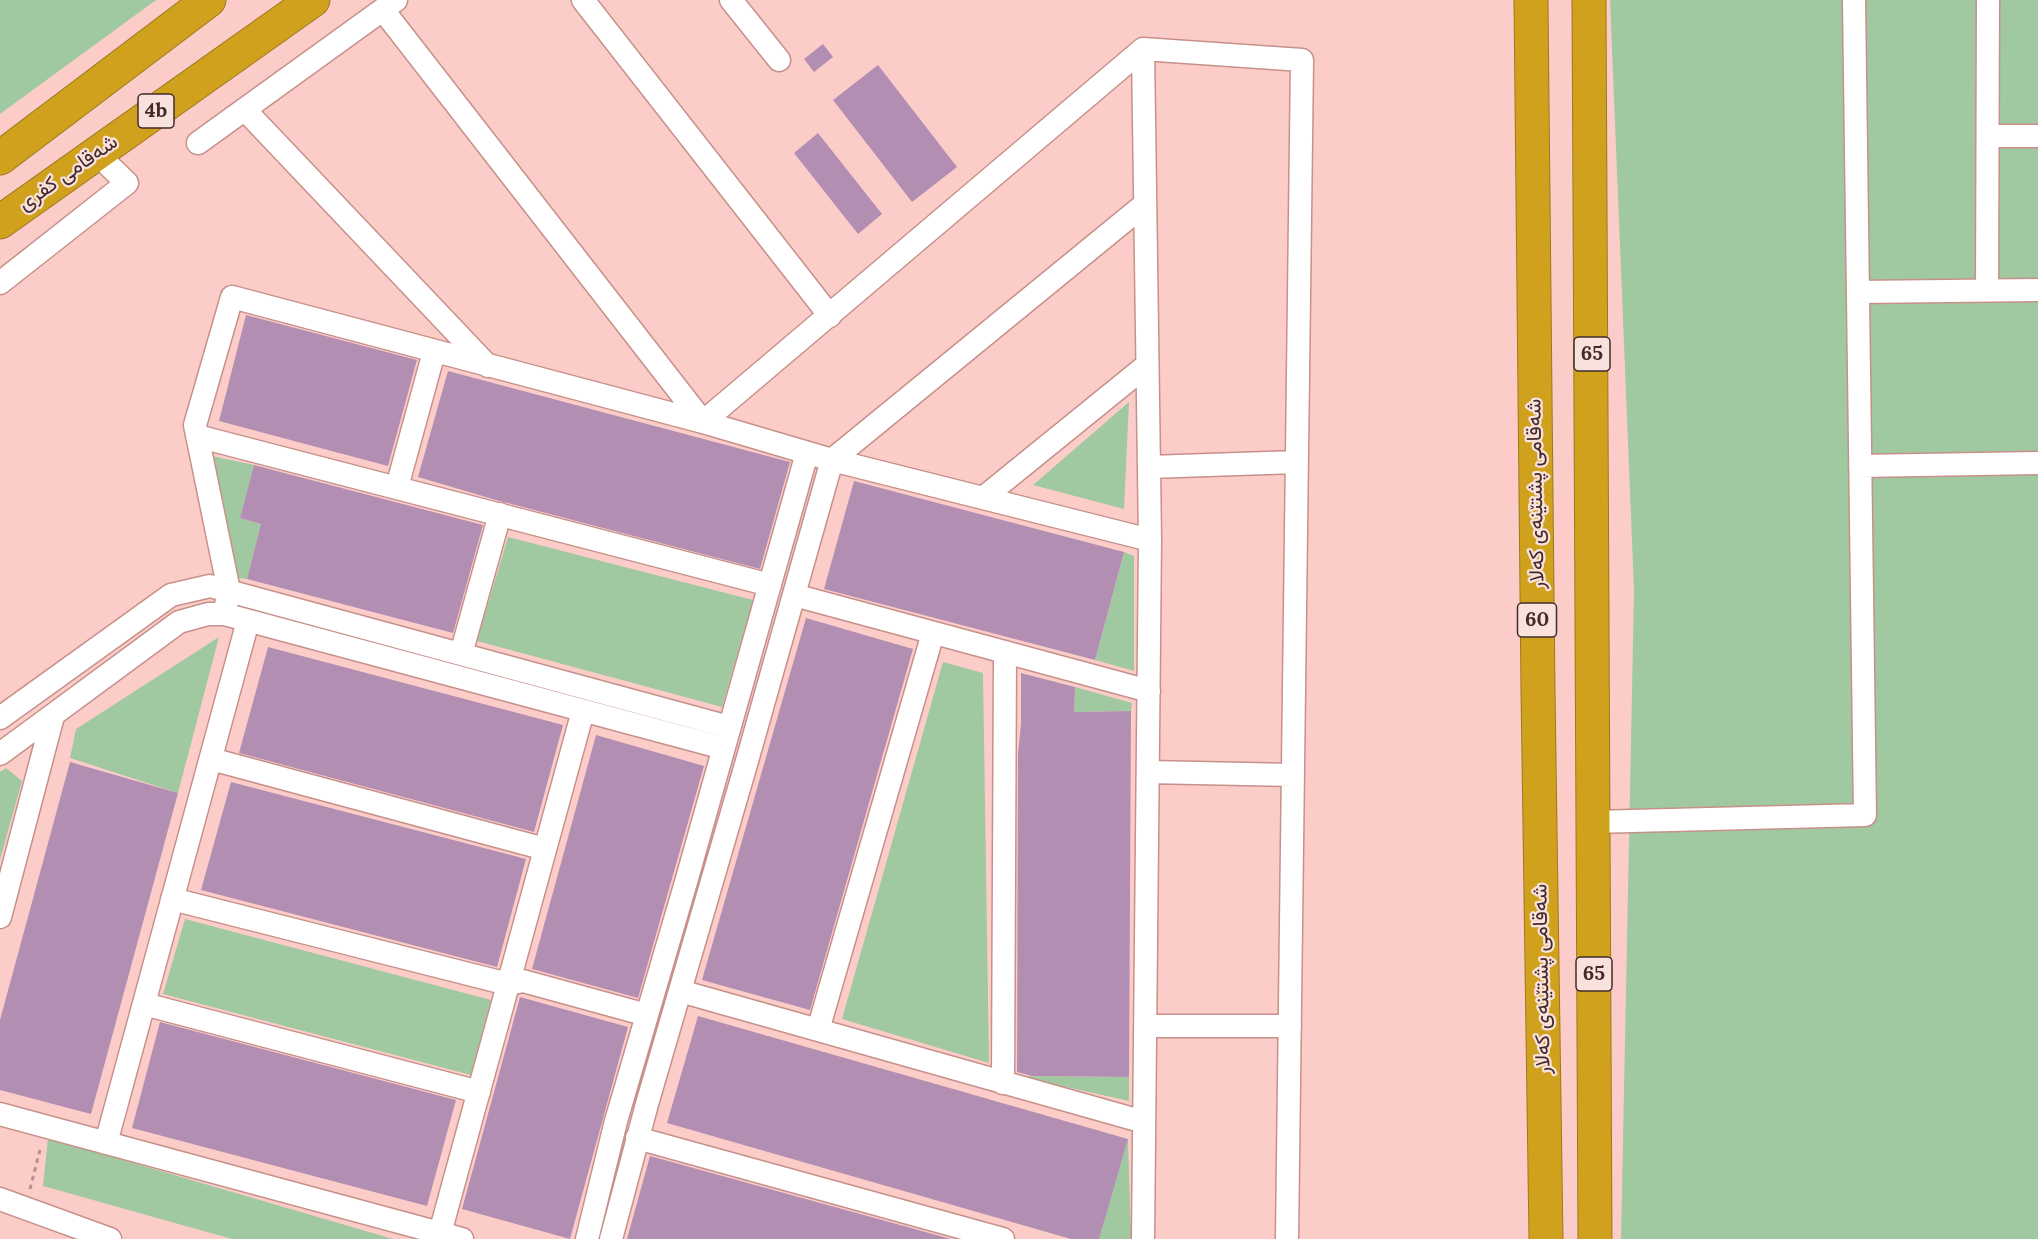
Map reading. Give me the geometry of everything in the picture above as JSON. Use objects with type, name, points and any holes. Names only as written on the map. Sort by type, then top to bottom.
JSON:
[{"type":"highway","points":[[0,158],[209,0]]},
{"type":"highway","name":"شەقامی کفری","points":[[0,222],[313,0]]},
{"type":"highway","name":"شەقامی پشتێنەی کەلار","points":[[1531,0],[1546,1239]]},
{"type":"highway","name":"65","points":[[1589,0],[1595,1239]]},
{"type":"street","points":[[583,0],[830,316]]},
{"type":"street","points":[[731,0],[779,60]]},
{"type":"street","points":[[1593,822],[1865,815],[1854,0]]},
{"type":"street","points":[[1987,290],[1988,0]]},
{"type":"street","points":[[198,143],[389,5],[703,422]]},
{"type":"street","points":[[1143,50],[1150,540],[1143,1239]]},
{"type":"street","points":[[703,422],[1143,50],[1302,60],[1287,1239]]},
{"type":"street","points":[[245,110],[488,366]]},
{"type":"street","points":[[1988,136],[2038,136]]},
{"type":"street","points":[[0,284],[128,183],[96,153]]},
{"type":"street","points":[[611,1239],[832,460],[1145,204]]},
{"type":"street","points":[[1858,292],[2038,290]]},
{"type":"street","points":[[224,614],[230,591],[195,425],[232,297],[703,422],[832,460],[1150,540]]},
{"type":"street","points":[[397,487],[434,352]]},
{"type":"street","points":[[983,498],[1148,366]]},
{"type":"street","points":[[197,436],[770,585]]},
{"type":"street","points":[[587,1239],[616,1120],[807,453]]},
{"type":"street","points":[[1149,467],[1297,462]]},
{"type":"street","points":[[1860,466],[2038,463]]},
{"type":"street","points":[[461,654],[500,514]]},
{"type":"street","points":[[0,718],[171,595],[210,586],[461,654],[726,737]]},
{"type":"street","points":[[794,595],[1149,691]]},
{"type":"street","points":[[0,754],[179,622],[208,614],[224,614],[583,711],[726,737]]},
{"type":"street","points":[[106,1143],[249,621]]},
{"type":"street","points":[[360,651],[367,628]]},
{"type":"street","points":[[818,1030],[933,633]]},
{"type":"street","points":[[1003,1083],[1005,652]]},
{"type":"street","points":[[0,1114],[451,1236],[479,1092],[583,711]]},
{"type":"street","points":[[0,917],[53,716]]},
{"type":"street","points":[[211,759],[545,849]]},
{"type":"street","points":[[1148,772],[1293,775]]},
{"type":"street","points":[[172,899],[508,984],[523,981],[647,1015]]},
{"type":"street","points":[[680,991],[1144,1122]]},
{"type":"street","points":[[144,1004],[479,1092]]},
{"type":"street","points":[[1145,1026],[1290,1026]]},
{"type":"street","points":[[638,1138],[1003,1239]]},
{"type":"street","points":[[0,1199],[110,1239]]},
{"type":"path","points":[[26,1208],[46,1126]]},
{"type":"green space","points":[[0,0],[156,0],[0,114]]},
{"type":"green space","points":[[1610,0],[2038,0],[2038,1239],[1621,1239],[1634,590]]},
{"type":"green space","points":[[1129,402],[1124,509],[1033,485]]},
{"type":"green space","points":[[212,456],[254,465],[240,518],[261,524],[247,579],[237,578]]},
{"type":"green space","points":[[508,537],[753,600],[722,707],[477,641]]},
{"type":"green space","points":[[1124,552],[1134,556],[1134,671],[1095,660]]},
{"type":"green space","points":[[219,637],[178,793],[70,758],[76,729]]},
{"type":"green space","points":[[943,662],[983,673],[989,1063],[842,1019]]},
{"type":"green space","points":[[1075,687],[1132,703],[1131,711],[1074,712]]},
{"type":"green space","points":[[6,768],[22,781],[0,860],[0,772]]},
{"type":"green space","points":[[185,919],[491,1000],[471,1075],[163,994]]},
{"type":"green space","points":[[1017,1076],[1129,1077],[1129,1101]]},
{"type":"green space","points":[[48,1138],[393,1239],[232,1239],[43,1186]]},
{"type":"green space","points":[[1128,1139],[1131,1239],[1099,1239],[1112,1192]]},
{"type":"building","points":[[823,44],[833,57],[814,72],[804,59]]},
{"type":"building","points":[[878,65],[957,167],[912,202],[833,100]]},
{"type":"building","points":[[818,133],[882,214],[858,234],[794,153]]},
{"type":"building","points":[[246,315],[417,360],[388,466],[219,421]]},
{"type":"building","points":[[448,371],[790,462],[760,569],[496,500],[418,477]]},
{"type":"building","points":[[254,465],[483,525],[453,633],[247,579],[261,524],[240,518]]},
{"type":"building","points":[[854,481],[1124,552],[1095,660],[824,589]]},
{"type":"building","points":[[806,618],[913,649],[810,1010],[702,980]]},
{"type":"building","points":[[268,647],[563,725],[534,832],[239,753]]},
{"type":"building","points":[[1021,673],[1075,687],[1074,712],[1131,711],[1129,1077],[1032,1076],[1017,1072],[1018,754],[1021,724]]},
{"type":"building","points":[[596,735],[704,766],[638,998],[532,969]]},
{"type":"building","points":[[70,762],[178,793],[91,1114],[0,1090],[0,1020]]},
{"type":"building","points":[[231,782],[526,859],[497,967],[201,890]]},
{"type":"building","points":[[520,997],[628,1027],[570,1239],[462,1209]]},
{"type":"building","points":[[698,1016],[1128,1139],[1099,1239],[1071,1239],[667,1123]]},
{"type":"building","points":[[160,1022],[456,1100],[427,1206],[132,1128]]},
{"type":"building","points":[[650,1156],[951,1239],[627,1239]]}]
